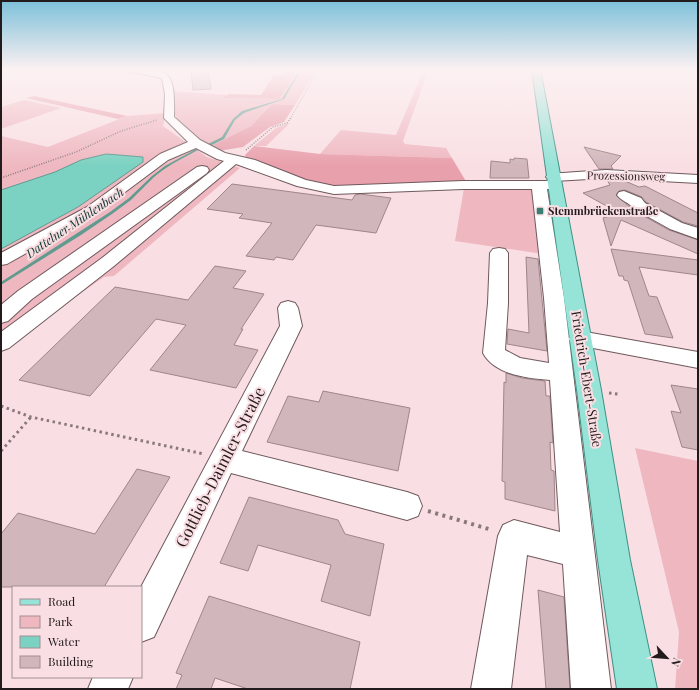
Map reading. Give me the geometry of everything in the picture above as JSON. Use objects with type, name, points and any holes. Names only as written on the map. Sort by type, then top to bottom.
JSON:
[{"type":"main road","name":"Friedrich-Ebert-Straße","points":[[540,101],[549,182],[580,339],[614,560],[637,689]]},
{"type":"street","points":[[170,101],[169,118],[183,133],[196,143],[227,158],[302,183],[334,190],[549,182],[554,298],[591,689]]},
{"type":"street","points":[[1,260],[92,210],[164,157],[196,143]]},
{"type":"street","points":[[1,316],[26,295],[227,158]]},
{"type":"street","points":[[1,342],[108,262],[227,158]]},
{"type":"street","name":"Prozessionsweg","points":[[549,182],[606,174],[698,179]]},
{"type":"street","points":[[624,194],[640,206],[676,226],[698,234]]},
{"type":"street","points":[[499,253],[498,303],[494,353],[501,360],[510,364],[561,373]]},
{"type":"street","name":"Gottlieb-Daimler-Straße","points":[[142,622],[291,326],[288,308]]},
{"type":"street","points":[[580,339],[698,360]]},
{"type":"street","points":[[224,459],[407,506]]},
{"type":"street","points":[[491,689],[514,536],[578,552]]},
{"type":"street","points":[[108,689],[114,678]]},
{"type":"path","points":[[227,158],[273,127],[287,123],[300,101]]},
{"type":"path","points":[[1,178],[76,152],[136,125],[169,118]]},
{"type":"path","points":[[1,406],[31,417],[224,459]]},
{"type":"path","points":[[1,451],[31,417]]},
{"type":"path","points":[[407,506],[514,536]]},
{"type":"green space","points":[[20,101],[30,101],[61,108],[1,129],[1,107]]},
{"type":"green space","points":[[173,101],[297,101],[295,105],[272,104],[251,126],[211,146],[192,136],[181,126],[174,112]]},
{"type":"green space","points":[[410,101],[417,101],[403,141],[405,144],[446,148],[452,158],[320,154],[341,130],[396,135]]},
{"type":"green space","points":[[166,113],[163,126],[207,157],[240,168],[114,276],[104,277],[1,348],[1,136],[48,147],[127,116]]},
{"type":"green space","points":[[290,123],[266,146],[254,146],[276,128]]},
{"type":"green space","points":[[537,187],[543,254],[455,241],[464,188]]},
{"type":"green space","points":[[635,448],[698,461],[698,689],[675,689],[679,632]]},
{"type":"shaded area","points":[[40,101],[58,101],[127,116],[118,119]]},
{"type":"shaded area","points":[[272,104],[295,105],[284,122],[270,127],[243,147],[218,151],[211,146],[251,126]]},
{"type":"shaded area","points":[[254,146],[320,154],[452,158],[467,183],[333,186],[311,182],[247,160],[245,155]]},
{"type":"water","points":[[106,154],[143,157],[143,162],[78,207],[1,249],[1,190],[55,172],[81,160]]},
{"type":"building","points":[[584,147],[621,156],[611,166],[613,169],[599,169]]},
{"type":"building","points":[[514,158],[527,159],[529,178],[490,178],[491,161],[510,163],[510,159],[514,160]]},
{"type":"building","points":[[607,180],[625,181],[639,187],[645,186],[698,213],[698,226],[683,222],[646,202],[642,197],[625,190],[619,191],[616,195],[633,210],[669,230],[698,240],[698,254],[621,220],[611,246],[603,218],[619,213],[583,193],[610,185]]},
{"type":"building","points":[[232,184],[352,200],[355,195],[360,194],[391,198],[376,233],[316,225],[293,260],[276,257],[274,260],[246,256],[272,223],[239,218],[243,214],[207,209]]},
{"type":"building","points":[[611,249],[698,260],[698,275],[639,267],[649,296],[657,297],[673,338],[645,334],[628,281],[624,280],[623,276],[619,276]]},
{"type":"building","points":[[526,257],[538,259],[547,351],[507,344],[508,329],[529,333]]},
{"type":"building","points":[[215,266],[246,271],[233,288],[264,294],[241,329],[243,329],[234,345],[258,350],[236,388],[150,370],[186,325],[156,319],[90,396],[19,380],[115,287],[188,300]]},
{"type":"building","points":[[506,373],[522,378],[545,381],[546,396],[550,396],[553,443],[550,442],[551,470],[554,471],[555,511],[505,499],[505,482],[502,481],[504,382],[506,383]]},
{"type":"building","points":[[671,385],[698,389],[698,450],[682,447],[671,411],[681,413]]},
{"type":"building","points":[[323,391],[410,408],[398,471],[267,442],[288,396],[319,402]]},
{"type":"building","points":[[137,469],[170,477],[105,586],[1,587],[1,534],[18,513],[95,534]]},
{"type":"building","points":[[249,497],[338,520],[345,534],[384,544],[370,616],[321,601],[331,565],[258,545],[248,571],[220,563]]},
{"type":"building","points":[[538,590],[564,597],[570,689],[546,689]]},
{"type":"building","points":[[209,596],[360,642],[350,689],[248,689],[215,678],[211,689],[176,689],[182,675],[176,673]]},
{"type":"waterway","name":"Dattelner Mühlenbach","points":[[209,145],[223,138],[234,120],[243,112],[276,101]]},
{"type":"waterway","name":"Dattelner Mühlenbach","points":[[1,284],[111,213],[130,199],[166,166],[197,150]]},
{"type":"place","name":"Stemmbrückenstraße","points":[[540,211]]}]
